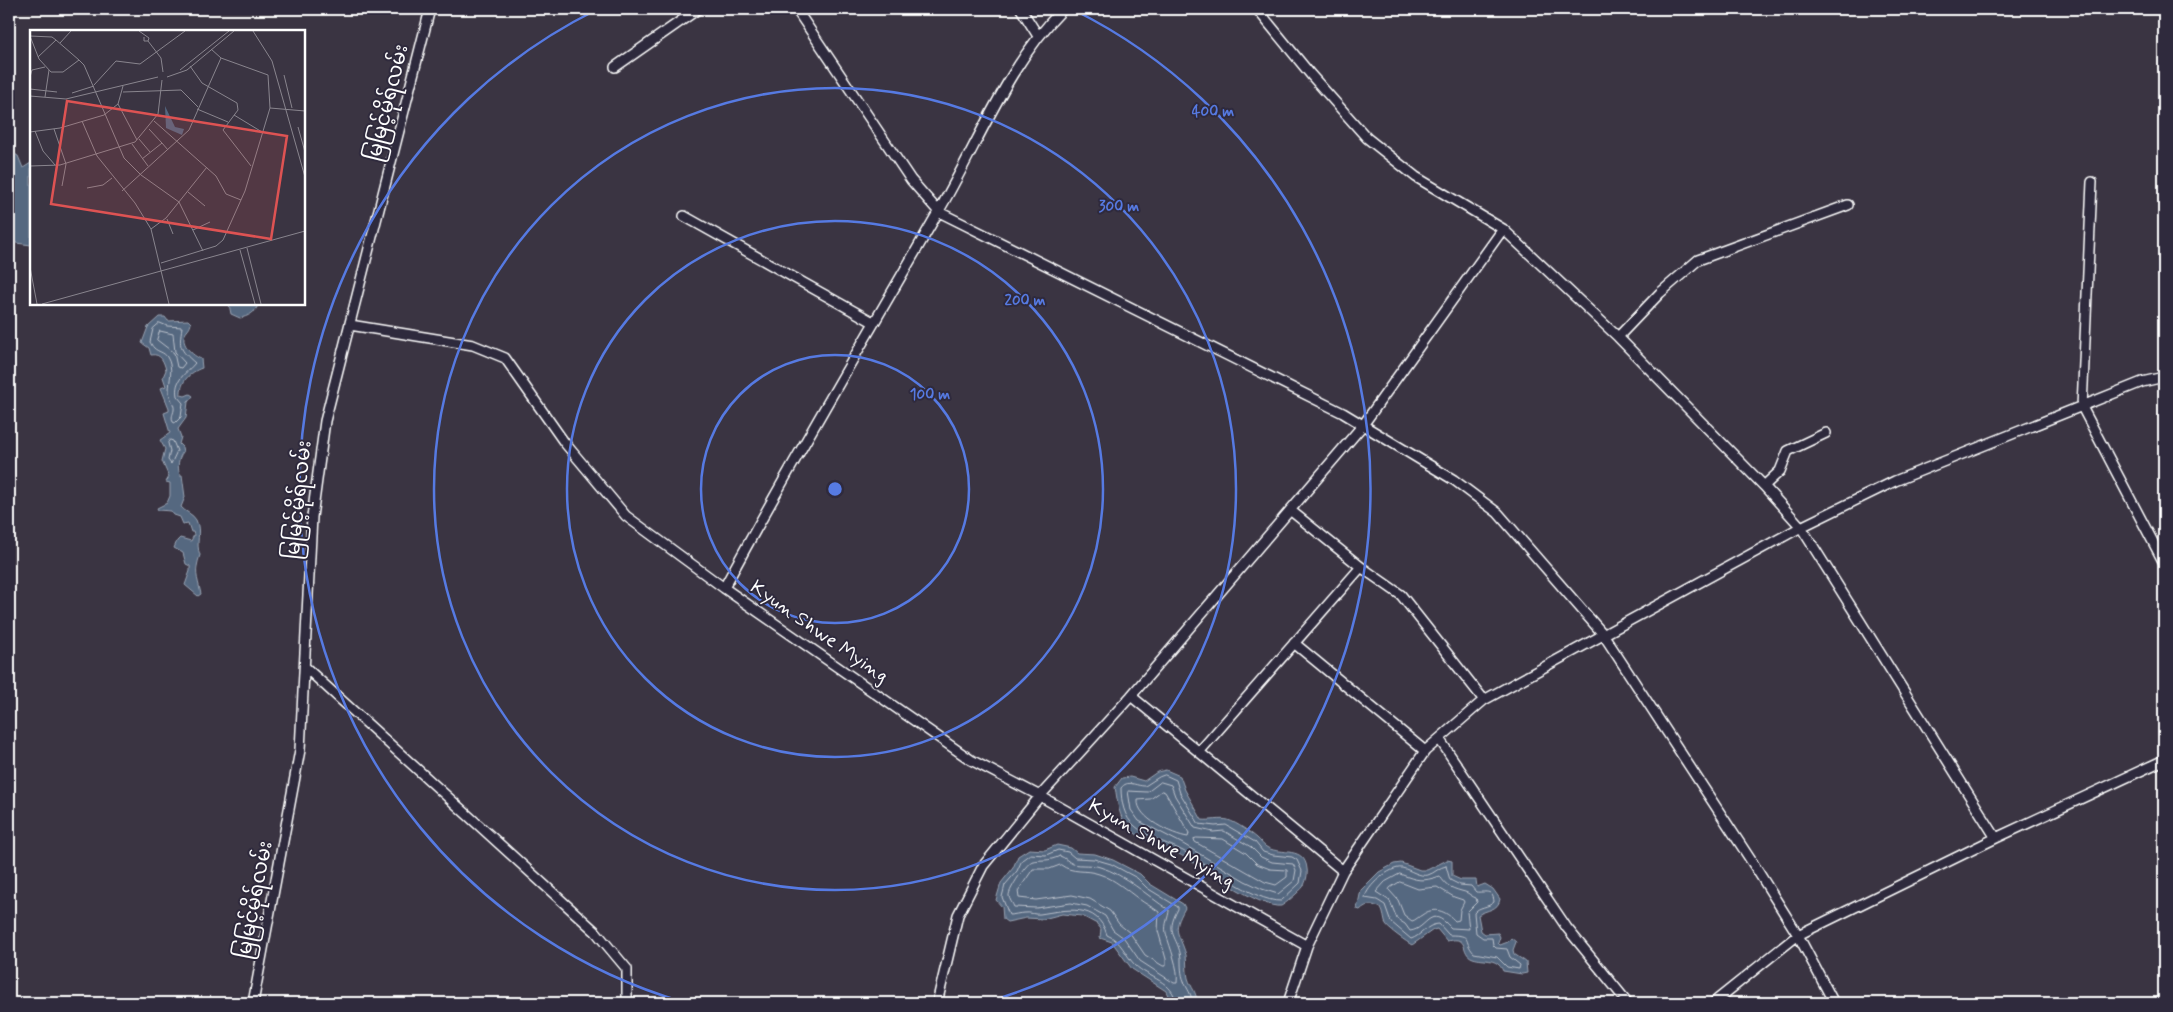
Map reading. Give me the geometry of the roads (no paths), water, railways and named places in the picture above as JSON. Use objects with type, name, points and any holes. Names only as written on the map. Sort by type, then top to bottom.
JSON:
[{"type":"street","name":"မြမြင့်မိုရ်လမ်း","points":[[253,1003],[300,750],[312,517],[325,421],[430,9]]},
{"type":"street","points":[[615,67],[698,9]]},
{"type":"street","points":[[796,9],[911,180],[939,212],[1343,413],[1454,480],[1498,513],[1603,634],[1798,935],[1834,1003]]},
{"type":"street","points":[[1021,9],[1038,36]]},
{"type":"street","points":[[724,588],[776,491],[939,212],[1004,89],[1038,36],[1063,9]]},
{"type":"street","points":[[1257,9],[1311,75],[1367,138],[1416,177],[1503,229],[1618,337],[1764,486],[1801,527],[1996,838]]},
{"type":"street","points":[[2092,182],[2082,407],[2164,563]]},
{"type":"street","points":[[1618,337],[1660,293],[1698,260],[1848,205]]},
{"type":"street","points":[[684,216],[873,322]]},
{"type":"street","points":[[936,1003],[958,915],[983,866],[1040,796],[1131,696],[1364,425],[1503,229]]},
{"type":"street","name":"Kyun Shwe Mying","points":[[350,325],[474,345],[505,358],[564,442],[626,516],[724,588],[971,760],[1040,796],[1307,946]]},
{"type":"street","points":[[1288,1003],[1307,946],[1343,871],[1425,751],[1484,700],[1801,527],[1895,481],[2142,382],[2164,377]]},
{"type":"street","points":[[1764,486],[1780,471],[1788,450],[1826,433]]},
{"type":"street","points":[[1290,510],[1401,595],[1484,700]]},
{"type":"street","points":[[1199,752],[1362,567]]},
{"type":"street","points":[[1294,643],[1425,751]]},
{"type":"street","points":[[305,667],[596,932],[627,969],[626,1003]]},
{"type":"street","points":[[1131,696],[1343,871]]},
{"type":"street","points":[[1440,740],[1568,928],[1628,1003]]},
{"type":"street","points":[[1713,1003],[1798,935],[1996,838],[2164,760]]},
{"type":"water","points":[[13,153],[18,156],[23,168],[30,164],[30,245],[9,242],[9,154]]},
{"type":"water","points":[[229,305],[258,305],[256,309],[246,317],[240,318],[231,314]]},
{"type":"water","points":[[159,317],[165,317],[168,321],[188,320],[191,323],[185,334],[184,342],[194,355],[201,359],[202,368],[190,375],[182,386],[181,395],[190,394],[193,396],[188,402],[186,418],[178,429],[181,437],[179,444],[183,452],[178,463],[178,469],[180,475],[182,475],[185,497],[181,507],[195,518],[198,524],[200,555],[197,574],[201,594],[198,596],[185,585],[190,566],[186,564],[183,553],[174,548],[180,538],[191,541],[194,535],[193,532],[191,532],[188,523],[183,524],[180,517],[174,515],[171,511],[158,510],[157,508],[167,503],[170,496],[170,483],[166,482],[169,477],[162,461],[165,449],[160,440],[170,433],[164,413],[169,411],[169,408],[161,388],[166,386],[163,377],[166,370],[162,359],[157,355],[151,355],[149,348],[142,343],[148,327]]},
{"type":"water","points":[[1166,770],[1180,776],[1185,790],[1202,820],[1228,820],[1247,830],[1268,848],[1292,852],[1302,857],[1307,873],[1302,889],[1281,906],[1259,901],[1177,853],[1146,840],[1130,829],[1121,815],[1115,787],[1122,778],[1130,777],[1144,781],[1157,772]]},
{"type":"water","points":[[1057,845],[1071,848],[1077,853],[1095,854],[1113,860],[1140,874],[1150,884],[1183,904],[1185,908],[1177,928],[1186,955],[1188,978],[1197,1003],[1171,1003],[1166,991],[1132,969],[1112,942],[1100,938],[1101,929],[1097,924],[1082,916],[1062,914],[1043,919],[1026,918],[1007,922],[1003,919],[1002,907],[996,900],[1001,883],[1013,868],[1018,856],[1029,849],[1045,850]]},
{"type":"water","points":[[1447,860],[1452,861],[1452,876],[1461,880],[1476,880],[1477,887],[1485,884],[1493,889],[1500,899],[1499,903],[1495,908],[1478,915],[1481,931],[1485,934],[1498,933],[1500,937],[1498,943],[1500,945],[1508,942],[1511,938],[1516,942],[1513,950],[1514,954],[1526,962],[1527,973],[1503,971],[1494,962],[1473,958],[1466,952],[1462,942],[1459,940],[1447,941],[1437,929],[1412,945],[1387,927],[1381,908],[1370,905],[1360,910],[1357,909],[1361,890],[1379,872],[1394,864],[1401,863],[1420,870],[1427,870]]}]
